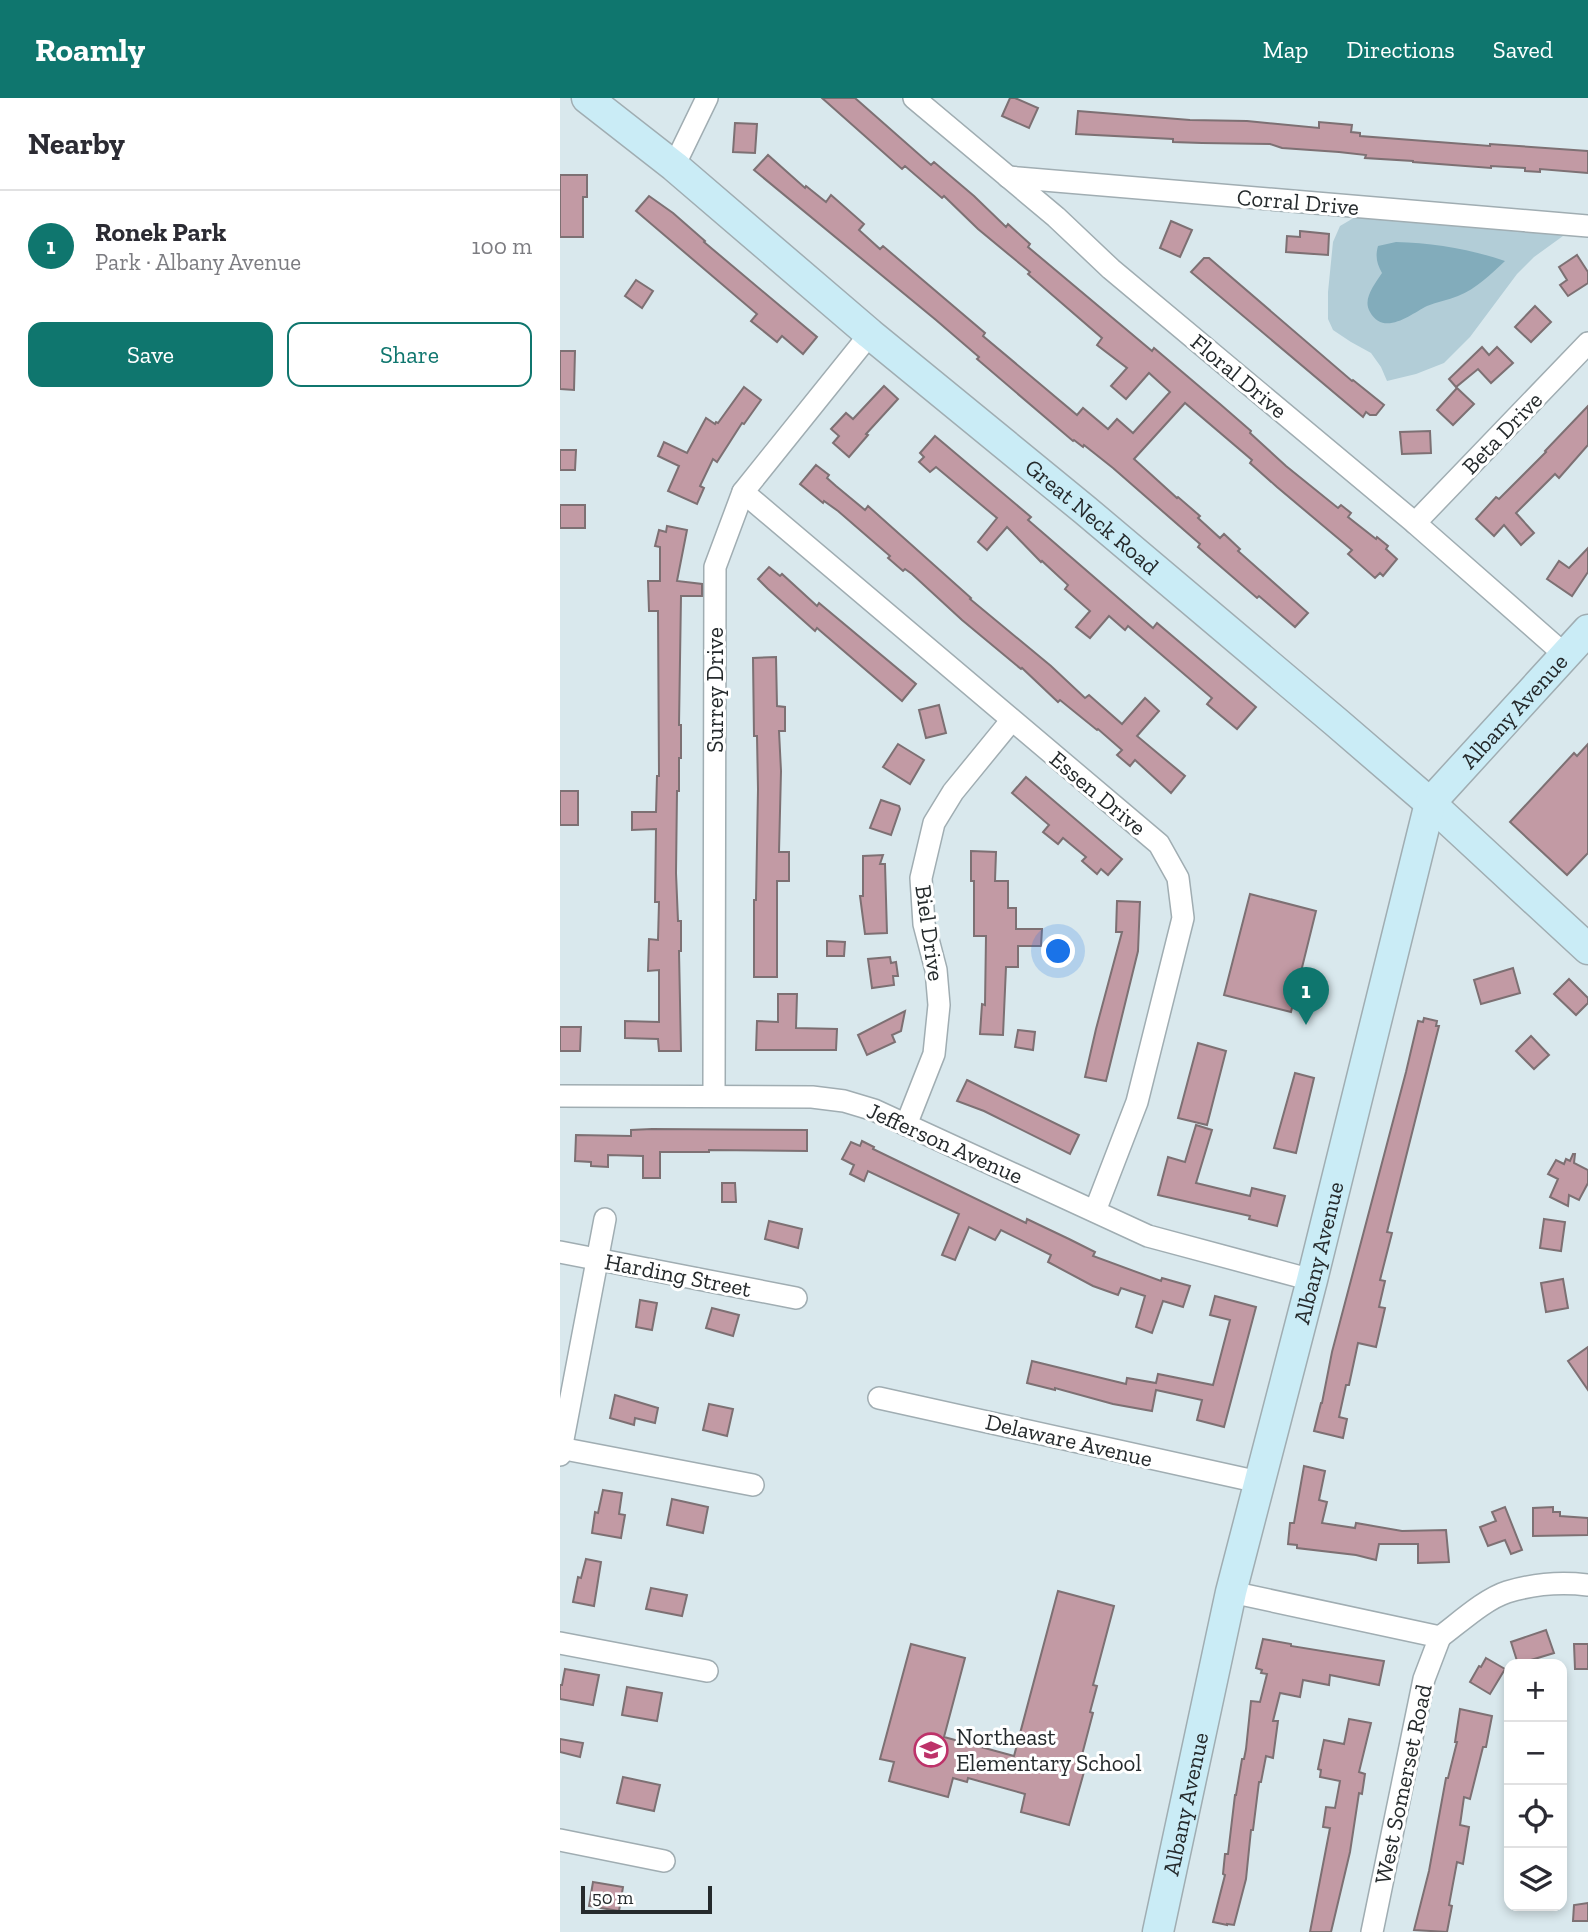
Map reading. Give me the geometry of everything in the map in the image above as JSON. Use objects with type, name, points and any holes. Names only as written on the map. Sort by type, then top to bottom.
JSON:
[{"type":"street","name":"Great Neck Road","points":[[587,98],[674,166],[870,334],[1095,519],[1430,803],[1588,949]]},
{"type":"street","points":[[674,166],[707,98]]},
{"type":"street","name":"Floral Drive","points":[[914,98],[1056,217],[1111,269],[1415,523],[1564,654]]},
{"type":"street","name":"Corral Drive","points":[[1009,177],[1588,226]]},
{"type":"street","name":"Surrey Drive","points":[[714,1096],[715,567],[743,492],[870,334]]},
{"type":"street","name":"Beta Drive","points":[[1415,523],[1588,343]]},
{"type":"street","name":"Essen Drive","points":[[743,492],[1158,844],[1178,878],[1183,918],[1175,955],[1137,1102],[1094,1211]]},
{"type":"street","name":"Albany Avenue","points":[[1158,1932],[1231,1592],[1312,1280],[1430,803],[1588,630]]},
{"type":"street","name":"Biel Drive","points":[[906,1125],[934,1054],[939,1005],[936,970],[924,925],[921,878],[934,822],[953,792],[1011,721]]},
{"type":"street","name":"Jefferson Avenue","points":[[560,1096],[812,1097],[844,1101],[874,1110],[1148,1236],[1312,1280]]},
{"type":"street","points":[[606,1219],[560,1450],[753,1485]]},
{"type":"street","name":"Harding Street","points":[[560,1252],[796,1298]]},
{"type":"street","name":"Delaware Avenue","points":[[879,1398],[1259,1482]]},
{"type":"street","points":[[1231,1592],[1440,1637],[1472,1612],[1505,1592],[1543,1584],[1588,1585]]},
{"type":"street","name":"West Somerset Road","points":[[1372,1932],[1424,1679],[1440,1637]]},
{"type":"street","points":[[560,1643],[707,1671]]},
{"type":"street","points":[[560,1840],[664,1861]]},
{"type":"shaded area","points":[[1357,216],[1541,229],[1563,236],[1534,257],[1517,274],[1470,337],[1444,363],[1387,381],[1371,353],[1333,330],[1328,319],[1333,242],[1340,226]]},
{"type":"shaded area","points":[[1396,242],[1451,247],[1505,261],[1465,293],[1427,306],[1398,321],[1383,323],[1370,312],[1368,302],[1370,292],[1382,273],[1377,260],[1378,246]]},
{"type":"building","points":[[822,98],[855,98],[931,165],[934,162],[974,196],[1006,227],[1008,224],[1030,244],[1028,247],[1152,351],[1154,348],[1220,404],[1286,466],[1338,508],[1341,505],[1351,513],[1348,517],[1388,546],[1386,549],[1397,559],[1383,576],[1380,573],[1375,578],[1348,554],[1352,550],[1277,487],[1250,463],[1252,460],[1185,403],[1134,459],[1200,516],[1198,518],[1220,538],[1224,534],[1240,549],[1238,551],[1308,613],[1295,627],[1198,547],[1200,544],[1113,468],[1084,445],[1083,447],[1073,441],[936,320],[754,170],[768,155],[805,188],[806,186],[826,202],[831,195],[864,224],[859,230],[880,249],[883,246],[985,333],[983,336],[1077,415],[1083,408],[1108,429],[1117,419],[1133,433],[1170,392],[1149,373],[1126,399],[1111,386],[1127,368],[1097,345],[1102,338],[944,196],[942,198],[905,166],[902,169]]},
{"type":"building","points":[[1010,98],[1038,108],[1029,128],[1002,116]]},
{"type":"building","points":[[1078,111],[1319,128],[1319,122],[1352,125],[1351,132],[1360,133],[1360,136],[1588,151],[1588,173],[1540,169],[1540,172],[1525,171],[1525,168],[1491,168],[1365,158],[1366,155],[1282,148],[1270,144],[1173,142],[1173,139],[1076,134]]},
{"type":"building","points":[[735,123],[757,124],[755,153],[733,152]]},
{"type":"building","points":[[560,175],[587,175],[587,197],[583,197],[583,237],[560,237]]},
{"type":"building","points":[[649,196],[673,213],[817,337],[803,354],[782,336],[777,342],[751,321],[757,314],[636,211]]},
{"type":"building","points":[[1171,221],[1192,230],[1180,257],[1160,248]]},
{"type":"building","points":[[1300,231],[1329,234],[1328,255],[1286,252],[1287,236],[1300,237]]},
{"type":"building","points":[[1577,255],[1588,272],[1588,283],[1568,296],[1560,285],[1567,280],[1559,267]]},
{"type":"building","points":[[1204,258],[1209,258],[1352,381],[1384,405],[1376,415],[1366,412],[1363,417],[1191,272]]},
{"type":"building","points":[[636,280],[653,291],[642,308],[625,296]]},
{"type":"building","points":[[1535,306],[1551,322],[1531,342],[1515,327]]},
{"type":"building","points":[[1482,347],[1489,355],[1497,347],[1513,363],[1491,383],[1478,369],[1456,387],[1449,379]]},
{"type":"building","points":[[560,351],[575,351],[574,390],[560,389]]},
{"type":"building","points":[[884,386],[898,399],[849,457],[833,443],[839,436],[831,429],[846,413],[853,419]]},
{"type":"building","points":[[744,387],[761,400],[744,424],[742,423],[717,462],[713,459],[700,486],[704,488],[697,504],[668,491],[679,466],[658,456],[664,442],[687,453],[706,418],[718,423]]},
{"type":"building","points":[[1457,388],[1474,404],[1453,425],[1437,410]]},
{"type":"building","points":[[1588,406],[1588,445],[1559,478],[1555,474],[1516,513],[1534,533],[1521,545],[1504,525],[1494,536],[1476,519],[1546,452]]},
{"type":"building","points":[[1430,431],[1431,453],[1402,454],[1400,432]]},
{"type":"building","points":[[935,436],[1031,517],[1028,520],[1153,628],[1157,623],[1256,707],[1237,729],[1207,704],[1212,698],[1128,626],[1125,630],[1109,616],[1090,638],[1076,627],[1090,611],[1065,589],[1068,585],[1007,527],[987,550],[978,542],[997,518],[936,467],[930,472],[919,462],[924,457],[920,453]]},
{"type":"building","points":[[560,450],[576,450],[575,470],[560,470]]},
{"type":"building","points":[[816,465],[829,475],[827,478],[865,510],[868,506],[1085,698],[1089,695],[1122,724],[1145,698],[1159,711],[1137,736],[1185,776],[1171,793],[1135,760],[1130,766],[1117,755],[1122,750],[1098,729],[1060,700],[1058,702],[912,574],[905,569],[903,571],[888,558],[890,556],[838,511],[824,501],[823,503],[800,484]]},
{"type":"building","points":[[560,505],[585,505],[585,528],[560,528]]},
{"type":"building","points":[[667,526],[687,530],[677,581],[702,584],[702,596],[681,596],[681,758],[677,791],[676,873],[678,921],[681,921],[681,1051],[659,1051],[658,1039],[625,1038],[625,1021],[659,1022],[659,970],[648,971],[649,939],[658,940],[659,902],[655,902],[656,829],[632,830],[632,812],[656,812],[659,776],[658,611],[649,611],[648,581],[660,581],[660,547],[655,546],[659,530],[666,532]]},
{"type":"building","points":[[1588,548],[1588,572],[1572,596],[1547,579],[1559,561],[1569,568]]},
{"type":"building","points":[[769,567],[780,576],[782,574],[817,606],[819,603],[916,684],[902,701],[817,628],[815,631],[758,579]]},
{"type":"building","points":[[776,657],[777,706],[785,707],[785,731],[779,731],[779,852],[789,852],[789,881],[777,881],[777,977],[754,977],[758,789],[753,658]]},
{"type":"building","points":[[939,705],[946,733],[926,738],[919,710]]},
{"type":"building","points":[[898,744],[924,760],[910,784],[883,767]]},
{"type":"building","points":[[1588,744],[1588,853],[1567,875],[1510,822],[1574,753],[1577,756]]},
{"type":"building","points":[[1026,777],[1122,859],[1108,875],[1101,869],[1097,874],[1082,861],[1086,857],[1063,838],[1058,844],[1043,832],[1049,825],[1012,793]]},
{"type":"building","points":[[560,791],[578,791],[578,825],[560,825]]},
{"type":"building","points":[[881,800],[899,806],[900,809],[891,835],[870,828]]},
{"type":"building","points":[[971,851],[996,852],[995,881],[1008,881],[1008,908],[1016,908],[1016,929],[1042,929],[1041,946],[1018,946],[1018,967],[1006,967],[1003,1035],[980,1034],[982,1004],[985,1005],[986,936],[974,936]]},
{"type":"building","points":[[883,855],[880,864],[885,864],[887,933],[865,934],[860,896],[863,896],[863,856]]},
{"type":"building","points":[[1250,894],[1316,911],[1291,1012],[1224,995]]},
{"type":"building","points":[[1117,901],[1140,902],[1138,951],[1106,1081],[1085,1077],[1122,932],[1116,932]]},
{"type":"building","points":[[827,941],[845,942],[844,956],[827,956]]},
{"type":"building","points":[[890,957],[891,963],[896,962],[898,976],[893,976],[894,985],[872,988],[868,959]]},
{"type":"building","points":[[1513,968],[1520,993],[1481,1004],[1474,980]]},
{"type":"building","points":[[1569,979],[1588,998],[1588,1003],[1576,1015],[1554,994]]},
{"type":"building","points":[[778,994],[797,994],[796,1028],[837,1029],[836,1050],[756,1050],[757,1021],[778,1022]]},
{"type":"building","points":[[905,1011],[901,1031],[892,1035],[895,1042],[867,1055],[858,1035]]},
{"type":"building","points":[[1424,1018],[1437,1021],[1436,1026],[1439,1026],[1387,1232],[1392,1233],[1380,1280],[1385,1281],[1379,1307],[1385,1308],[1376,1347],[1358,1343],[1339,1417],[1347,1419],[1343,1438],[1314,1431],[1418,1021],[1423,1022]]},
{"type":"building","points":[[560,1027],[581,1027],[580,1051],[560,1051]]},
{"type":"building","points":[[1018,1030],[1035,1032],[1033,1050],[1015,1047]]},
{"type":"building","points":[[1531,1036],[1549,1055],[1534,1069],[1516,1051]]},
{"type":"building","points":[[1198,1043],[1226,1051],[1207,1125],[1178,1118]]},
{"type":"building","points":[[1295,1073],[1314,1078],[1296,1153],[1274,1148]]},
{"type":"building","points":[[967,1080],[1079,1135],[1070,1154],[984,1111],[957,1101]]},
{"type":"building","points":[[1196,1125],[1212,1130],[1196,1183],[1250,1196],[1252,1188],[1285,1196],[1277,1226],[1249,1219],[1250,1216],[1158,1195],[1168,1157],[1185,1162]]},
{"type":"building","points":[[631,1130],[807,1130],[807,1151],[660,1152],[660,1178],[643,1178],[643,1156],[608,1155],[608,1167],[575,1161],[576,1135],[631,1136]]},
{"type":"building","points":[[862,1141],[874,1147],[873,1149],[1026,1223],[1027,1219],[1069,1239],[1095,1252],[1093,1256],[1161,1281],[1162,1278],[1190,1286],[1183,1307],[1163,1301],[1152,1333],[1136,1327],[1145,1296],[1121,1288],[1118,1295],[1093,1286],[1048,1262],[1051,1255],[1001,1230],[995,1240],[969,1227],[955,1260],[942,1255],[959,1214],[868,1171],[864,1181],[850,1174],[854,1165],[842,1159],[851,1142],[860,1146]]},
{"type":"building","points":[[1573,1154],[1574,1163],[1588,1170],[1588,1183],[1579,1200],[1569,1195],[1568,1206],[1550,1197],[1558,1179],[1548,1174],[1556,1160],[1564,1164],[1566,1159],[1570,1161]]},
{"type":"building","points":[[722,1183],[735,1183],[736,1202],[722,1202]]},
{"type":"building","points":[[1544,1219],[1565,1222],[1561,1251],[1540,1248]]},
{"type":"building","points":[[769,1221],[802,1229],[798,1248],[765,1239]]},
{"type":"building","points":[[1563,1279],[1568,1308],[1546,1312],[1541,1283]]},
{"type":"building","points":[[1215,1296],[1256,1307],[1224,1427],[1197,1420],[1202,1400],[1156,1390],[1152,1411],[1027,1383],[1032,1361],[1126,1384],[1127,1378],[1156,1383],[1158,1374],[1213,1385],[1230,1320],[1210,1315]]},
{"type":"building","points":[[640,1300],[657,1303],[652,1330],[636,1327]]},
{"type":"building","points":[[712,1308],[739,1315],[733,1336],[706,1328]]},
{"type":"building","points":[[1588,1347],[1588,1390],[1568,1361]]},
{"type":"building","points":[[615,1395],[658,1408],[655,1423],[635,1418],[634,1425],[610,1418]]},
{"type":"building","points":[[709,1404],[733,1409],[727,1436],[703,1430]]},
{"type":"building","points":[[1304,1466],[1325,1471],[1319,1500],[1327,1502],[1322,1523],[1355,1528],[1356,1523],[1402,1531],[1446,1530],[1449,1562],[1418,1563],[1418,1544],[1379,1544],[1376,1560],[1297,1548],[1297,1545],[1288,1544],[1290,1523],[1294,1523]]},
{"type":"building","points":[[603,1490],[622,1493],[619,1514],[625,1515],[621,1538],[592,1533],[595,1512],[598,1513]]},
{"type":"building","points":[[672,1499],[708,1507],[703,1533],[667,1525]]},
{"type":"building","points":[[1505,1507],[1522,1550],[1511,1554],[1505,1540],[1488,1546],[1480,1527],[1496,1521],[1492,1512]]},
{"type":"building","points":[[1553,1507],[1553,1512],[1560,1512],[1560,1516],[1588,1518],[1588,1535],[1533,1536],[1533,1508]]},
{"type":"building","points":[[586,1559],[601,1562],[594,1606],[573,1602],[578,1577],[581,1578]]},
{"type":"building","points":[[651,1588],[687,1595],[682,1616],[646,1609]]},
{"type":"building","points":[[1058,1591],[1114,1606],[1093,1685],[1097,1686],[1090,1712],[1093,1713],[1078,1770],[1084,1772],[1069,1825],[1021,1812],[1025,1794],[968,1778],[967,1782],[953,1778],[948,1797],[889,1781],[894,1762],[880,1759],[911,1644],[965,1658],[944,1737],[1014,1756]]},
{"type":"building","points":[[1546,1630],[1554,1653],[1534,1659],[1516,1659],[1511,1642]]},
{"type":"building","points":[[1263,1639],[1384,1661],[1379,1685],[1330,1675],[1329,1685],[1303,1680],[1300,1697],[1280,1693],[1273,1721],[1278,1721],[1273,1758],[1266,1756],[1259,1782],[1246,1879],[1234,1925],[1227,1925],[1213,1922],[1225,1875],[1225,1854],[1228,1854],[1235,1795],[1246,1749],[1251,1701],[1260,1702],[1267,1674],[1256,1668]]},
{"type":"building","points":[[1574,1644],[1588,1644],[1588,1669],[1575,1669]]},
{"type":"building","points":[[1486,1658],[1504,1668],[1490,1694],[1470,1682],[1479,1666],[1481,1667]]},
{"type":"building","points":[[565,1669],[599,1675],[593,1705],[560,1699],[560,1685]]},
{"type":"building","points":[[627,1687],[662,1693],[657,1721],[622,1715]]},
{"type":"building","points":[[1460,1709],[1492,1716],[1486,1747],[1483,1747],[1470,1799],[1464,1797],[1460,1825],[1469,1827],[1463,1864],[1457,1862],[1447,1932],[1414,1930],[1429,1871],[1446,1778],[1457,1742]]},
{"type":"building","points":[[1349,1719],[1371,1723],[1359,1772],[1365,1774],[1362,1794],[1359,1793],[1350,1852],[1331,1932],[1310,1932],[1330,1828],[1323,1827],[1326,1807],[1335,1808],[1340,1781],[1320,1777],[1321,1770],[1318,1769],[1324,1740],[1344,1744]]},
{"type":"building","points":[[560,1739],[583,1743],[580,1757],[560,1752]]},
{"type":"building","points":[[623,1777],[660,1785],[654,1811],[617,1803]]},
{"type":"building","points":[[593,1882],[623,1887],[619,1911],[589,1906]]},
{"type":"building","points":[[1588,1903],[1588,1921],[1573,1921],[1574,1905]]},
{"type":"place","name":"Ronek Park","points":[[1306,1025]]},
{"type":"place","name":"Northeast Elementary School","points":[[931,1750]]}]
